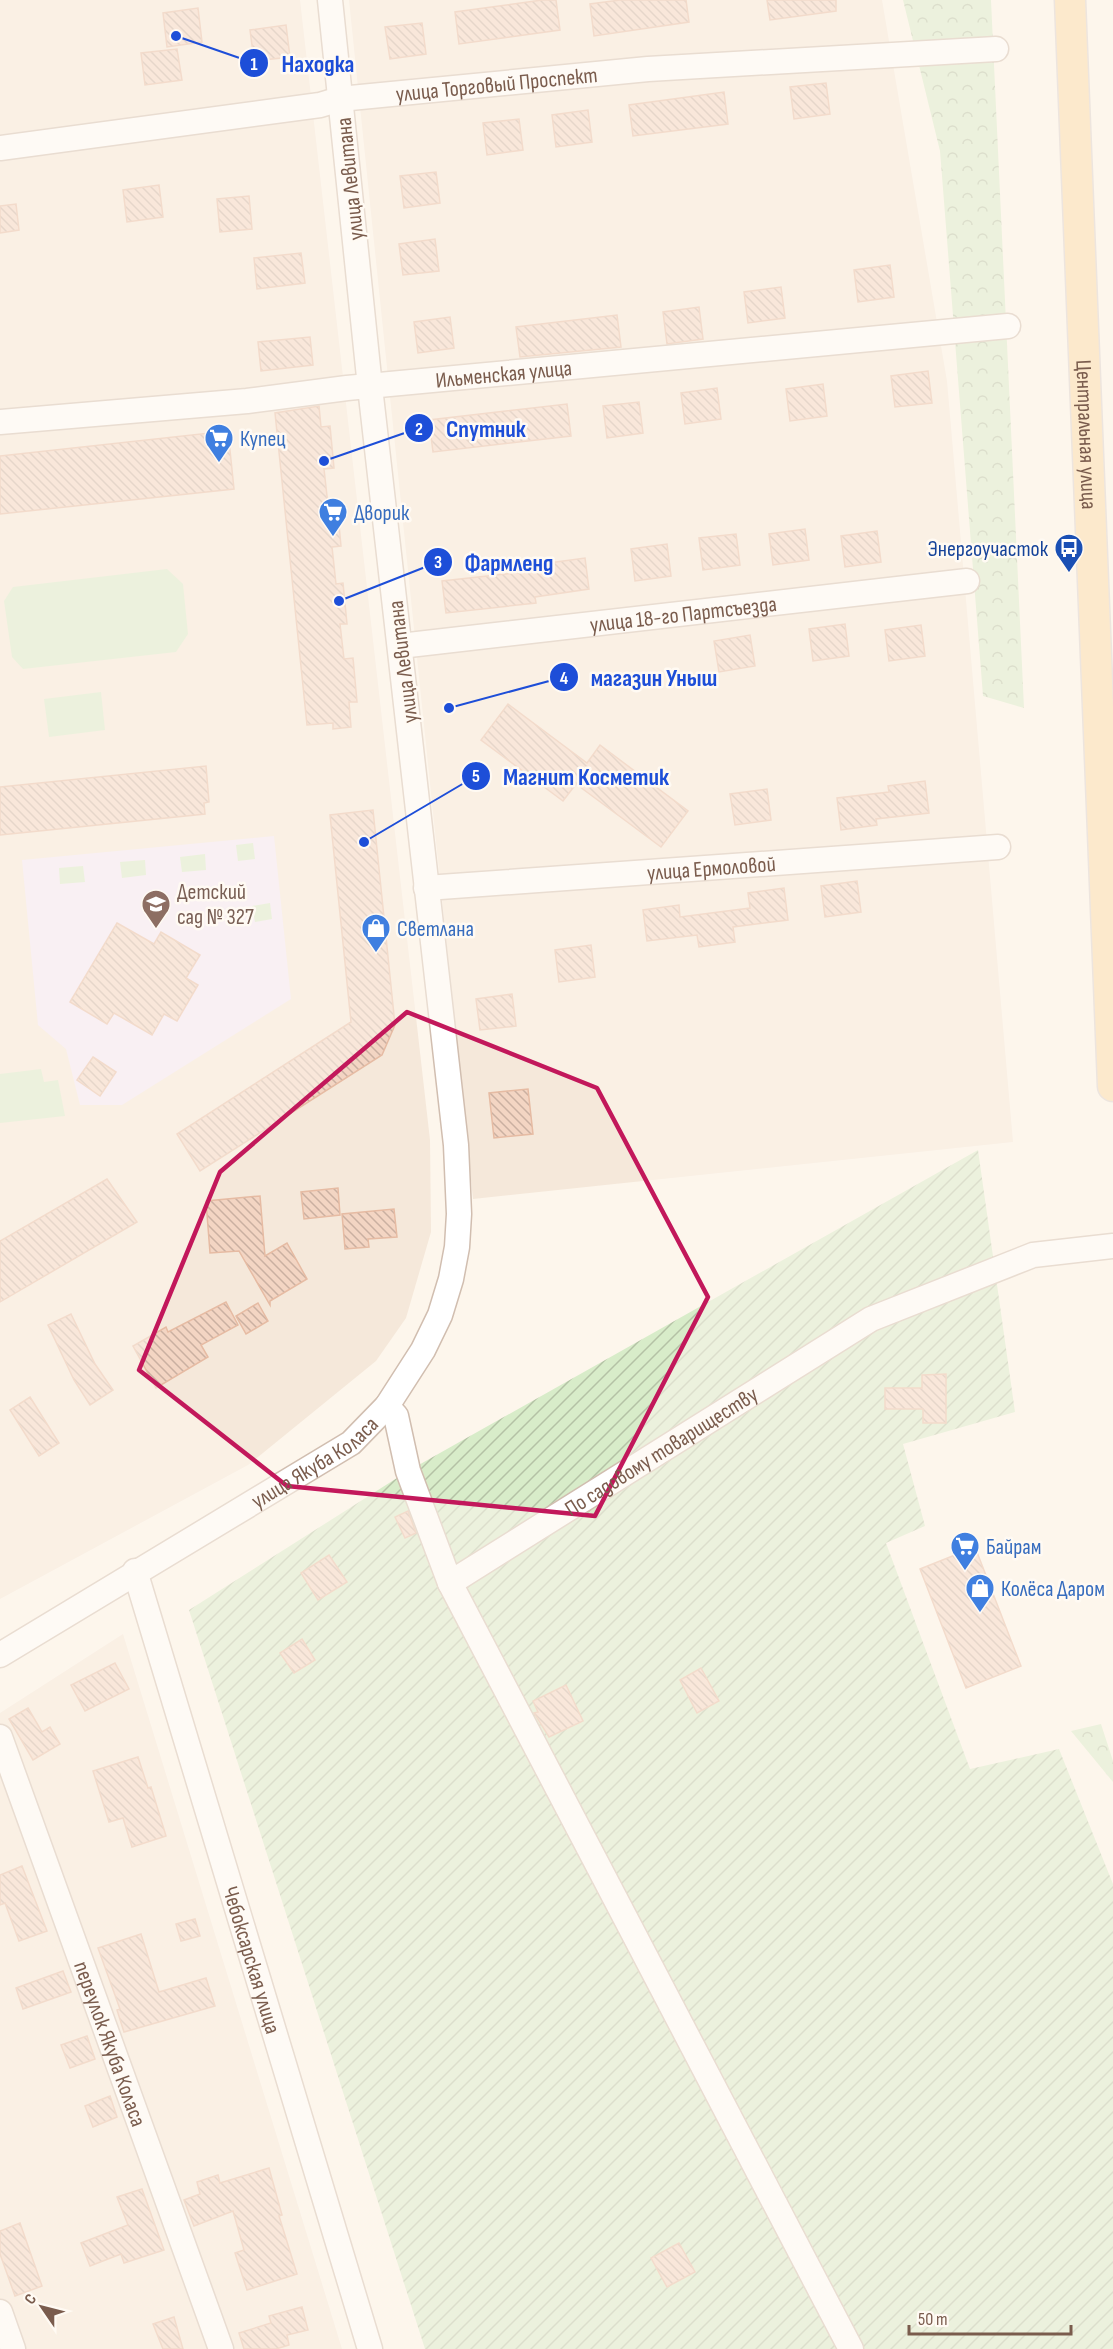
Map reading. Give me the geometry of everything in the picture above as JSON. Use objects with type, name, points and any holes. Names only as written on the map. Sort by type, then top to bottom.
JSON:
[{"type":"main road","name":"Центральная улица","points":[[1070,0],[1113,1086]]},
{"type":"street","name":"улица Левитана","points":[[330,0],[370,387],[456,1145]]},
{"type":"street","name":"улица Торговый Проспект","points":[[0,147],[320,105],[340,99],[648,69],[996,49]]},
{"type":"street","name":"Ильменская улица","points":[[0,422],[247,401],[370,387],[1008,326]]},
{"type":"street","name":"улица 18-го Партсъезда","points":[[400,646],[967,581]]},
{"type":"street","name":"улица Ермоловой","points":[[426,888],[998,847]]},
{"type":"street","name":"улица Якуба Коласа","points":[[0,1655],[135,1571],[154,1563],[234,1516],[351,1443],[387,1406],[423,1350],[440,1316],[451,1279],[459,1214],[456,1145]]},
{"type":"street","name":"По садовому товариществу","points":[[450,1583],[871,1319],[1033,1255],[1113,1246]]},
{"type":"street","points":[[387,1406],[396,1416],[408,1471],[450,1583],[850,2349]]},
{"type":"street","name":"Чебоксарская улица","points":[[135,1571],[370,2349]]},
{"type":"street","name":"переулок Якуба Коласа","points":[[0,1737],[221,2349]]},
{"type":"street","points":[[0,2312],[13,2349]]},
{"type":"highlighted area","points":[[407,1012],[597,1088],[708,1297],[595,1516],[287,1486],[139,1370],[220,1172]]},
{"type":"shaded area","points":[[0,0],[300,0],[430,1140],[431,1232],[406,1318],[376,1361],[248,1465],[0,1599]]},
{"type":"shaded area","points":[[349,0],[882,0],[947,381],[1013,1142],[473,1199]]},
{"type":"shaded area","name":"Детский сад № 327","points":[[274,836],[291,999],[122,1105],[80,1105],[66,1049],[38,1025],[22,860]]},
{"type":"shaded area","points":[[123,1634],[342,2349],[0,2349],[0,1713]]},
{"type":"green space","points":[[903,0],[991,0],[1024,708],[983,696],[940,151]]},
{"type":"green space","points":[[167,569],[183,584],[188,634],[176,652],[23,669],[12,657],[4,601],[13,587]]},
{"type":"green space","points":[[101,692],[105,730],[49,737],[44,699]]},
{"type":"green space","points":[[253,843],[255,859],[238,861],[236,845]]},
{"type":"green space","points":[[205,854],[206,870],[182,872],[180,857]]},
{"type":"green space","points":[[145,860],[146,875],[122,878],[120,862]]},
{"type":"green space","points":[[83,866],[85,882],[60,884],[59,868]]},
{"type":"green space","points":[[270,903],[272,919],[255,922],[252,906]]},
{"type":"green space","points":[[41,1069],[44,1082],[58,1080],[65,1116],[0,1123],[0,1074]]},
{"type":"green space","points":[[978,1150],[1015,1412],[903,1444],[925,1526],[886,1543],[970,1769],[1059,1749],[1113,1884],[1113,2349],[425,2349],[189,1610],[408,1471]]},
{"type":"green space","points":[[1101,1724],[1113,1761],[1113,1782],[1071,1731]]},
{"type":"building","points":[[556,0],[560,30],[459,44],[455,12]]},
{"type":"building","points":[[620,0],[686,0],[689,22],[594,36],[590,4]]},
{"type":"building","points":[[767,0],[836,0],[836,11],[770,20]]},
{"type":"building","points":[[198,8],[202,42],[167,47],[163,13]]},
{"type":"building","points":[[422,23],[426,54],[390,59],[385,27]]},
{"type":"building","points":[[286,25],[290,57],[254,61],[250,30]]},
{"type":"building","points":[[177,49],[182,80],[145,85],[141,53]]},
{"type":"building","points":[[826,83],[830,114],[794,119],[790,87]]},
{"type":"building","points":[[724,92],[728,124],[633,136],[629,105]]},
{"type":"building","points":[[588,110],[592,142],[556,147],[552,115]]},
{"type":"building","points":[[519,119],[523,150],[487,155],[483,123]]},
{"type":"building","points":[[436,172],[440,203],[404,208],[400,176]]},
{"type":"building","points":[[159,185],[163,217],[127,222],[123,190]]},
{"type":"building","points":[[249,196],[252,229],[220,232],[217,199]]},
{"type":"building","points":[[16,204],[19,230],[0,233],[0,206]]},
{"type":"building","points":[[435,239],[439,271],[403,275],[399,244]]},
{"type":"building","points":[[301,253],[305,283],[257,289],[254,258]]},
{"type":"building","points":[[890,265],[894,297],[858,302],[854,270]]},
{"type":"building","points":[[781,287],[785,318],[748,323],[744,292]]},
{"type":"building","points":[[699,307],[703,339],[667,344],[663,312]]},
{"type":"building","points":[[617,315],[621,347],[520,357],[516,327]]},
{"type":"building","points":[[450,317],[454,348],[418,353],[414,322]]},
{"type":"building","points":[[310,337],[313,365],[261,371],[258,342]]},
{"type":"building","points":[[928,371],[932,403],[895,407],[891,376]]},
{"type":"building","points":[[823,384],[827,416],[790,421],[786,389]]},
{"type":"building","points":[[717,388],[721,419],[685,424],[681,393]]},
{"type":"building","points":[[639,402],[643,433],[607,438],[603,406]]},
{"type":"building","points":[[567,404],[571,436],[433,452],[429,420]]},
{"type":"building","points":[[319,406],[321,427],[330,426],[334,468],[324,469],[328,505],[337,504],[341,546],[332,547],[336,584],[343,583],[347,624],[340,624],[344,659],[353,658],[357,702],[349,702],[351,727],[333,729],[333,723],[307,725],[275,413]]},
{"type":"building","points":[[228,431],[234,489],[0,514],[0,456]]},
{"type":"building","points":[[805,529],[809,560],[773,565],[769,534]]},
{"type":"building","points":[[877,531],[881,562],[845,567],[841,536]]},
{"type":"building","points":[[736,534],[740,565],[703,570],[699,538]]},
{"type":"building","points":[[667,544],[671,576],[635,581],[631,549]]},
{"type":"building","points":[[585,558],[589,589],[535,597],[536,603],[446,613],[442,581],[550,569],[549,563]]},
{"type":"building","points":[[845,624],[849,656],[813,661],[809,629]]},
{"type":"building","points":[[921,625],[925,656],[889,661],[885,630]]},
{"type":"building","points":[[750,635],[755,666],[719,672],[714,641]]},
{"type":"building","points":[[508,704],[587,763],[600,745],[688,811],[661,847],[576,784],[563,801],[481,740]]},
{"type":"building","points":[[206,766],[209,802],[204,803],[205,814],[0,835],[0,787]]},
{"type":"building","points":[[925,781],[929,813],[876,819],[877,825],[841,830],[837,798],[889,792],[888,786]]},
{"type":"building","points":[[767,789],[771,820],[735,825],[730,794]]},
{"type":"building","points":[[373,810],[395,1025],[382,1055],[200,1171],[177,1134],[351,1022],[330,815]]},
{"type":"building","points":[[857,881],[861,912],[825,917],[821,886]]},
{"type":"building","points":[[784,888],[788,920],[733,927],[735,942],[699,947],[697,935],[647,941],[643,910],[679,905],[680,917],[750,908],[748,893]]},
{"type":"building","points":[[117,923],[154,944],[161,932],[200,955],[186,978],[198,985],[177,1021],[164,1014],[152,1035],[114,1013],[107,1024],[70,1002]]},
{"type":"building","points":[[591,945],[595,977],[559,982],[555,950]]},
{"type":"building","points":[[512,994],[516,1026],[480,1030],[476,999]]},
{"type":"building","points":[[93,1057],[116,1072],[100,1096],[77,1080]]},
{"type":"building","points":[[528,1089],[533,1134],[494,1138],[489,1093]]},
{"type":"building","points":[[107,1179],[137,1222],[0,1302],[0,1241]]},
{"type":"building","points":[[338,1188],[340,1215],[304,1219],[301,1192]]},
{"type":"building","points":[[260,1196],[265,1256],[287,1243],[307,1279],[270,1301],[270,1305],[239,1251],[210,1253],[206,1201]]},
{"type":"building","points":[[394,1209],[397,1237],[368,1239],[369,1247],[345,1249],[342,1214]]},
{"type":"building","points":[[226,1302],[238,1325],[201,1345],[208,1357],[156,1388],[133,1346],[166,1327],[168,1332]]},
{"type":"building","points":[[258,1303],[268,1321],[246,1334],[236,1316]]},
{"type":"building","points":[[71,1314],[95,1364],[113,1390],[90,1405],[74,1380],[48,1325]]},
{"type":"building","points":[[946,1374],[946,1423],[923,1423],[923,1409],[885,1409],[885,1388],[922,1388],[922,1375]]},
{"type":"building","points":[[30,1397],[59,1443],[39,1456],[10,1410]]},
{"type":"building","points":[[408,1511],[416,1533],[405,1538],[395,1517]]},
{"type":"building","points":[[975,1547],[1021,1666],[966,1688],[920,1569]]},
{"type":"building","points":[[329,1555],[347,1582],[318,1600],[301,1573]]},
{"type":"building","points":[[302,1639],[315,1660],[294,1673],[280,1653]]},
{"type":"building","points":[[115,1663],[129,1689],[85,1711],[71,1685]]},
{"type":"building","points":[[701,1668],[719,1701],[697,1713],[680,1680]]},
{"type":"building","points":[[566,1685],[583,1721],[549,1737],[534,1713],[538,1712],[533,1701]]},
{"type":"building","points":[[28,1708],[42,1732],[50,1727],[60,1744],[33,1760],[9,1719]]},
{"type":"building","points":[[138,1757],[148,1788],[151,1787],[166,1836],[132,1847],[123,1818],[109,1822],[93,1771]]},
{"type":"building","points":[[22,1866],[47,1931],[19,1941],[5,1903],[0,1905],[0,1875]]},
{"type":"building","points":[[195,1919],[200,1936],[181,1941],[176,1924]]},
{"type":"building","points":[[141,1934],[159,1992],[206,1978],[215,2006],[124,2032],[117,2010],[120,2009],[98,1948]]},
{"type":"building","points":[[63,1971],[71,1992],[23,2009],[16,1988]]},
{"type":"building","points":[[87,2036],[95,2059],[70,2068],[61,2045]]},
{"type":"building","points":[[110,2096],[117,2117],[93,2127],[85,2106]]},
{"type":"building","points":[[269,2168],[282,2215],[279,2216],[297,2274],[247,2290],[235,2253],[244,2250],[233,2211],[194,2226],[184,2200],[200,2194],[197,2182],[218,2175],[220,2183]]},
{"type":"building","points":[[142,2189],[164,2250],[124,2263],[121,2254],[90,2266],[81,2243],[128,2225],[117,2197]]},
{"type":"building","points":[[20,2223],[42,2286],[15,2296],[0,2254],[0,2231]]},
{"type":"building","points":[[679,2243],[695,2272],[667,2287],[651,2258]]},
{"type":"building","points":[[302,2307],[308,2330],[287,2335],[289,2345],[276,2349],[244,2349],[239,2333],[271,2323],[269,2316]]},
{"type":"building","points":[[174,2317],[183,2349],[163,2349],[153,2324]]},
{"type":"place","name":"Находка","points":[[176,36]]},
{"type":"place","name":"Спутник","points":[[324,461]]},
{"type":"place","name":"Купец","points":[[219,464]]},
{"type":"place","name":"Дворик","points":[[333,538]]},
{"type":"place","name":"Энергоучасток","points":[[1069,574]]},
{"type":"place","name":"Фармленд","points":[[339,601]]},
{"type":"place","name":"магазин Уныш","points":[[449,708]]},
{"type":"place","name":"Магнит Косметик","points":[[364,842]]},
{"type":"place","name":"Детский сад № 327","points":[[156,930]]},
{"type":"place","name":"Светлана","points":[[376,954]]},
{"type":"place","name":"Байрам","points":[[965,1572]]},
{"type":"place","name":"Колёса Даром","points":[[980,1614]]}]
